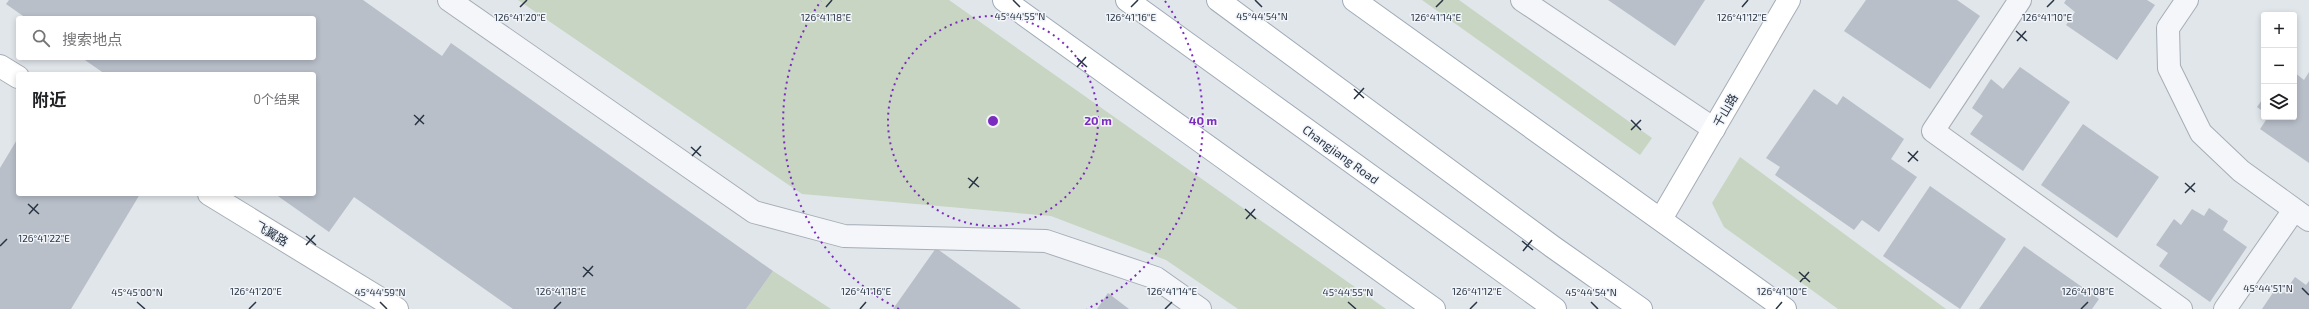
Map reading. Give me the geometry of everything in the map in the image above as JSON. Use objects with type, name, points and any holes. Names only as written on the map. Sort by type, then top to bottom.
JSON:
[{"type":"main road","points":[[1004,0],[1434,309]]},
{"type":"main road","name":"Changjiang Road","points":[[1127,0],[1555,309]]},
{"type":"main road","points":[[1218,0],[1553,247],[1641,309]]},
{"type":"main road","points":[[1354,0],[1785,309]]},
{"type":"main road","name":"千山路","points":[[1661,219],[1789,0]]},
{"type":"main road","points":[[0,66],[16,76]]},
{"type":"main road","name":"飞翼路","points":[[212,196],[397,309]]},
{"type":"street","points":[[449,0],[754,212],[844,236],[1046,241],[1156,278],[1200,309]]},
{"type":"street","points":[[1522,0],[1714,129]]},
{"type":"street","points":[[2020,0],[1933,131],[2181,309]]},
{"type":"street","points":[[2188,0],[2168,28],[2169,68],[2201,133],[2241,172],[2302,215],[2225,309]]},
{"type":"green space","points":[[518,0],[949,0],[1386,309],[1238,309],[1166,260],[1051,216],[802,194]]},
{"type":"green space","points":[[1422,0],[1459,0],[1652,138],[1640,155]]},
{"type":"green space","points":[[1740,157],[1946,309],[1838,309],[1724,227],[1712,203]]},
{"type":"green space","points":[[773,271],[831,309],[746,309]]},
{"type":"building","points":[[9,0],[363,0],[442,56],[451,43],[773,271],[746,309],[513,309],[354,197],[329,232],[278,196],[316,196],[316,72],[102,72],[85,60],[316,60],[316,16],[23,16],[6,4]]},
{"type":"building","points":[[1608,0],[1705,0],[1675,46]]},
{"type":"building","points":[[1866,0],[1957,0],[1980,16],[1930,89],[1844,31]]},
{"type":"building","points":[[2066,0],[2147,0],[2155,5],[2117,60],[2066,25],[2075,12],[2064,3]]},
{"type":"building","points":[[2020,67],[2070,102],[2023,171],[1970,134],[1983,116],[1972,108],[1991,79],[2003,89]]},
{"type":"building","points":[[2309,72],[2309,163],[2260,129],[2266,120],[2297,120],[2297,74],[2304,80]]},
{"type":"building","points":[[1814,89],[1837,105],[1843,96],[1904,139],[1891,159],[1917,177],[1879,232],[1862,220],[1854,230],[1775,175],[1780,167],[1766,158]]},
{"type":"building","points":[[2261,101],[2261,110],[2257,107]]},
{"type":"building","points":[[2083,124],[2159,177],[2117,238],[2041,185]]},
{"type":"building","points":[[16,141],[16,196],[139,196],[71,309],[0,309],[0,168]]},
{"type":"building","points":[[1930,186],[2006,239],[1960,309],[1883,256]]},
{"type":"building","points":[[2209,208],[2228,221],[2223,230],[2247,247],[2210,302],[2159,266],[2168,253],[2156,245],[2174,219],[2181,225],[2192,209],[2204,216]]},
{"type":"building","points":[[2024,246],[2099,299],[2092,309],[1979,309]]},
{"type":"building","points":[[936,248],[1021,309],[893,309]]},
{"type":"building","points":[[2295,277],[2306,285],[2309,281],[2309,309],[2262,309],[2276,288],[2284,293]]},
{"type":"building","points":[[1108,293],[1129,309],[1097,309]]}]
